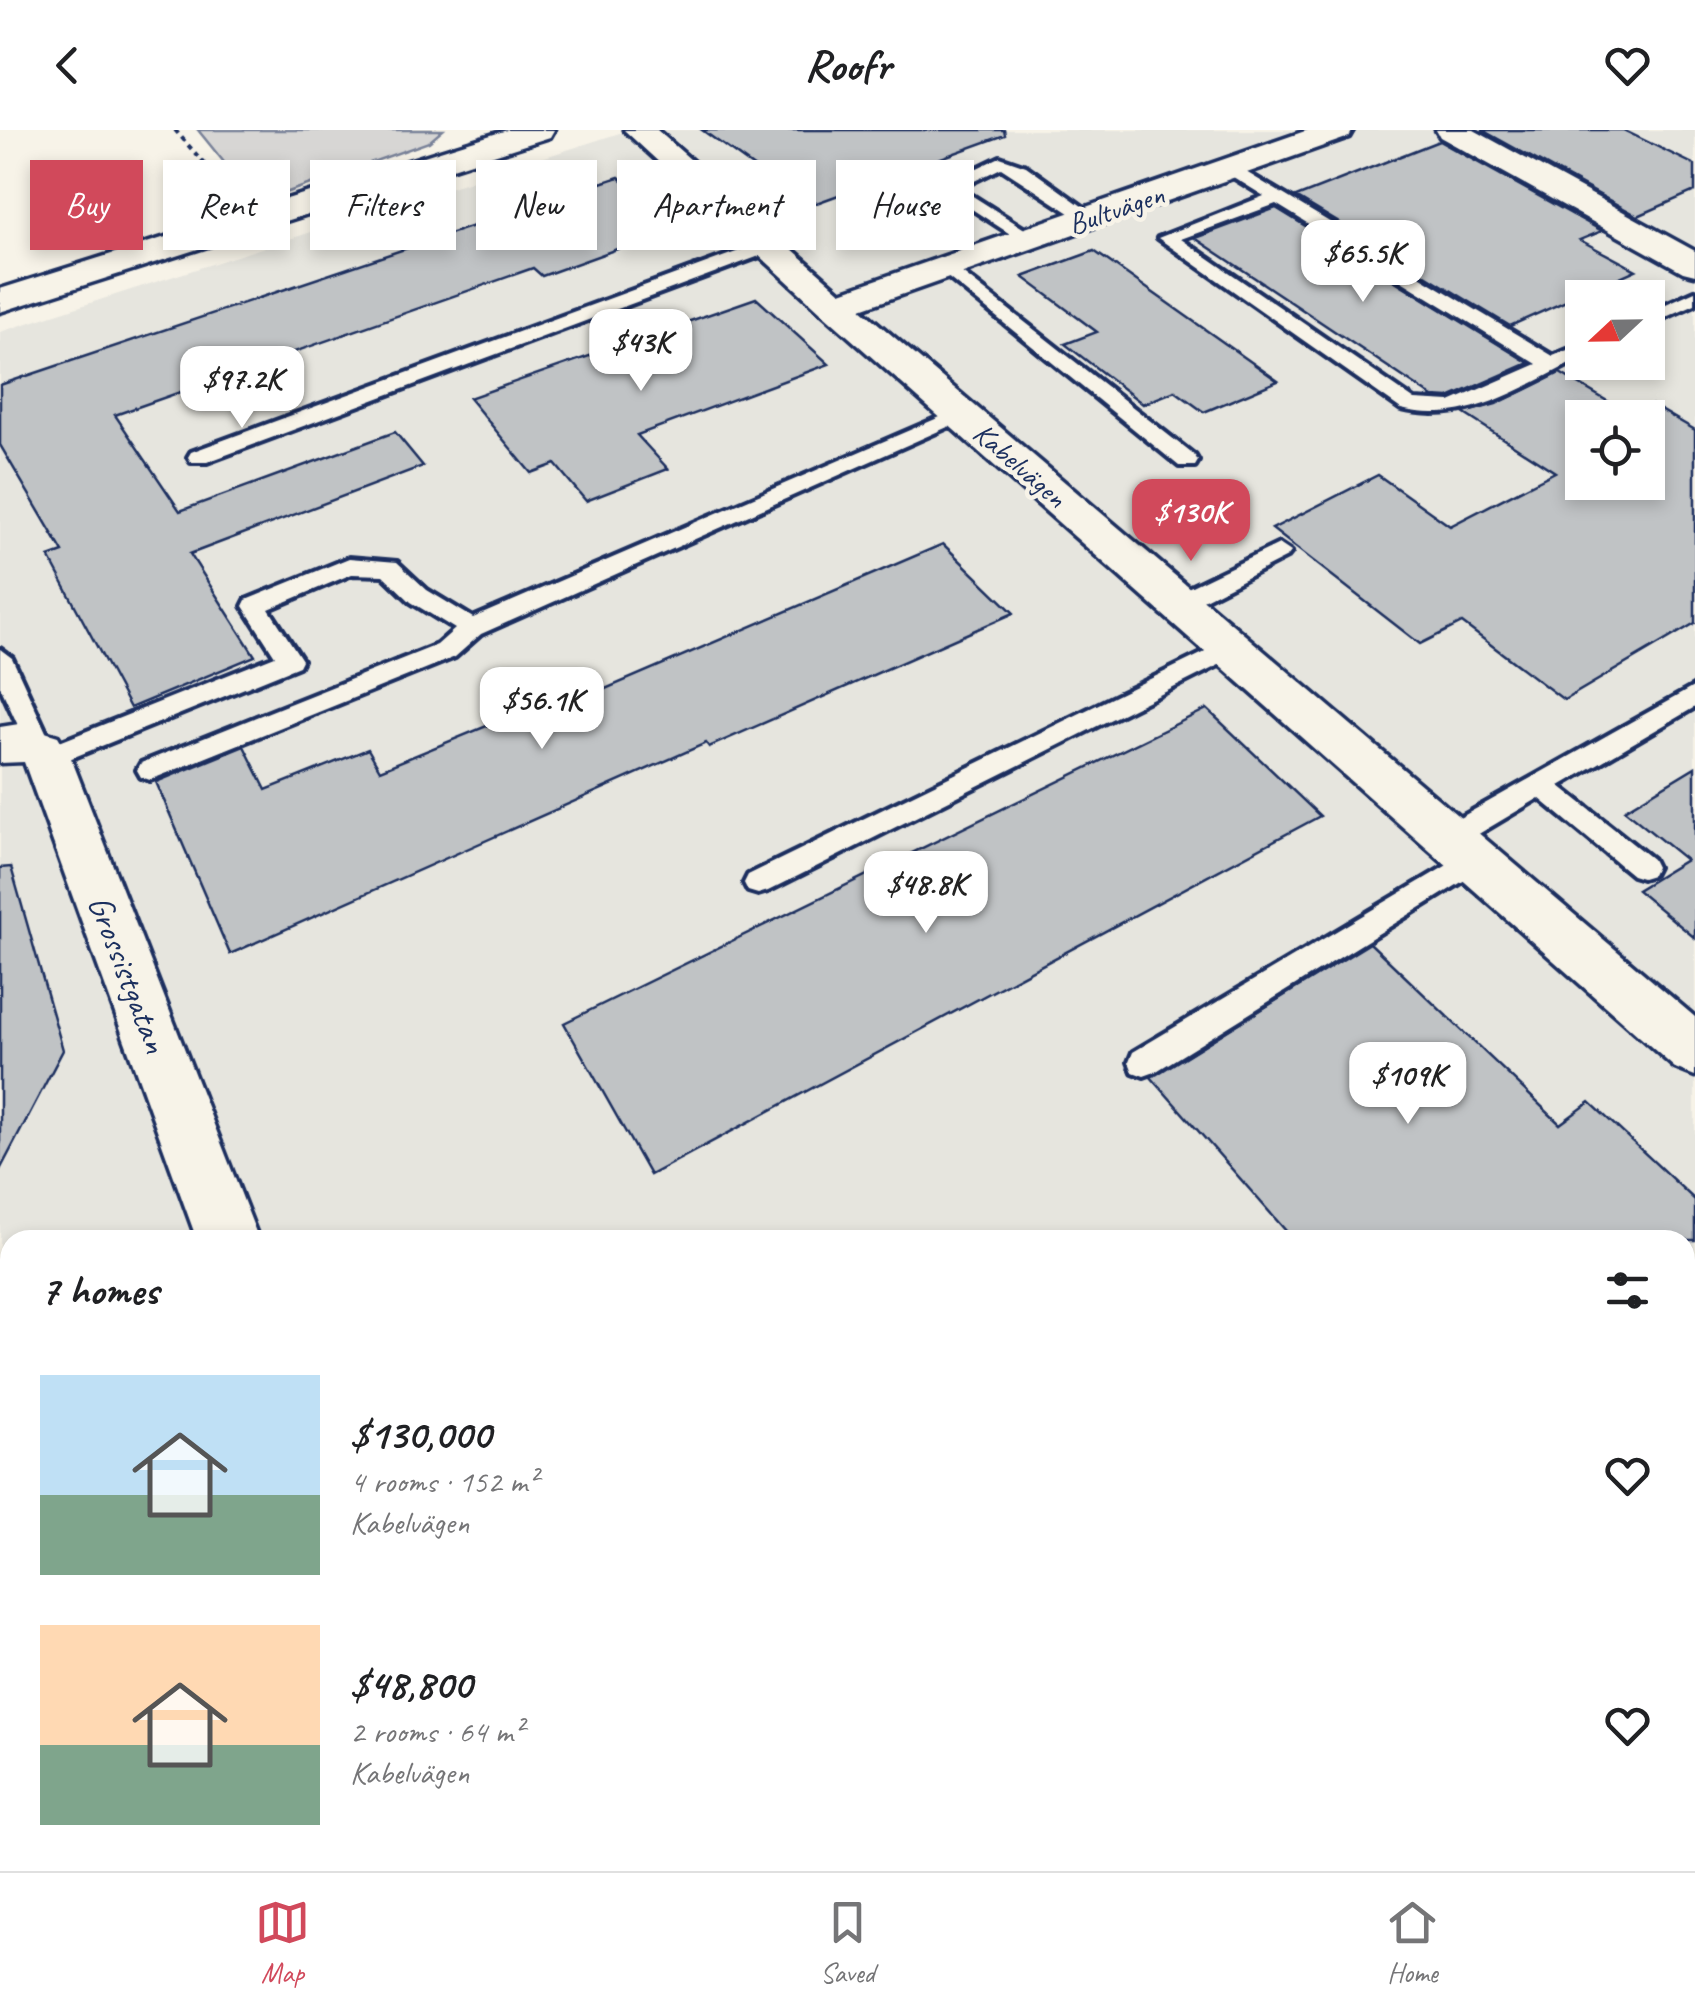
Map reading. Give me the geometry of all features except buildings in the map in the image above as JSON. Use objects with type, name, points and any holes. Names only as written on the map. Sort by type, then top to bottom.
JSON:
[{"type":"street","points":[[0,301],[539,130]]},
{"type":"street","name":"Kabelvägen","points":[[639,130],[673,160]]},
{"type":"street","name":"Bultvägen","points":[[836,306],[1338,130]]},
{"type":"street","points":[[1451,130],[1695,265]]},
{"type":"street","name":"Kabelvägen","points":[[773,250],[1695,1051]]},
{"type":"street","name":"Grossistgatan","points":[[29,750],[224,1230]]},
{"type":"lane","points":[[1027,239],[946,187],[1000,162],[1020,170],[1091,219]]},
{"type":"lane","points":[[1231,168],[1551,364]]},
{"type":"lane","points":[[1278,196],[1167,238],[1408,405],[1434,410],[1455,407],[1565,358]]},
{"type":"lane","points":[[199,457],[758,250]]},
{"type":"lane","points":[[947,267],[1187,461]]},
{"type":"lane","points":[[1665,311],[1695,297]]},
{"type":"lane","points":[[150,770],[446,651],[472,628],[961,414]]},
{"type":"lane","points":[[1179,602],[1278,552]]},
{"type":"lane","points":[[0,658],[29,750],[290,660],[256,606],[349,566],[389,567],[419,596],[472,628]]},
{"type":"lane","points":[[758,884],[1232,648]]},
{"type":"lane","points":[[1144,1062],[1463,848],[1540,784],[1695,695]]},
{"type":"lane","points":[[1540,784],[1642,867]]},
{"type":"path","points":[[176,130],[202,160]]},
{"type":"shaded area","points":[[198,130],[443,130],[429,142],[378,160],[310,160],[310,184],[290,191],[290,160],[222,160]]},
{"type":"shaded area","points":[[629,130],[1695,130],[1695,1230],[0,1230],[0,332],[255,250],[290,250],[290,239],[310,232],[310,250],[456,250],[456,186],[476,179],[476,250],[597,250],[597,160],[536,160]]}]
